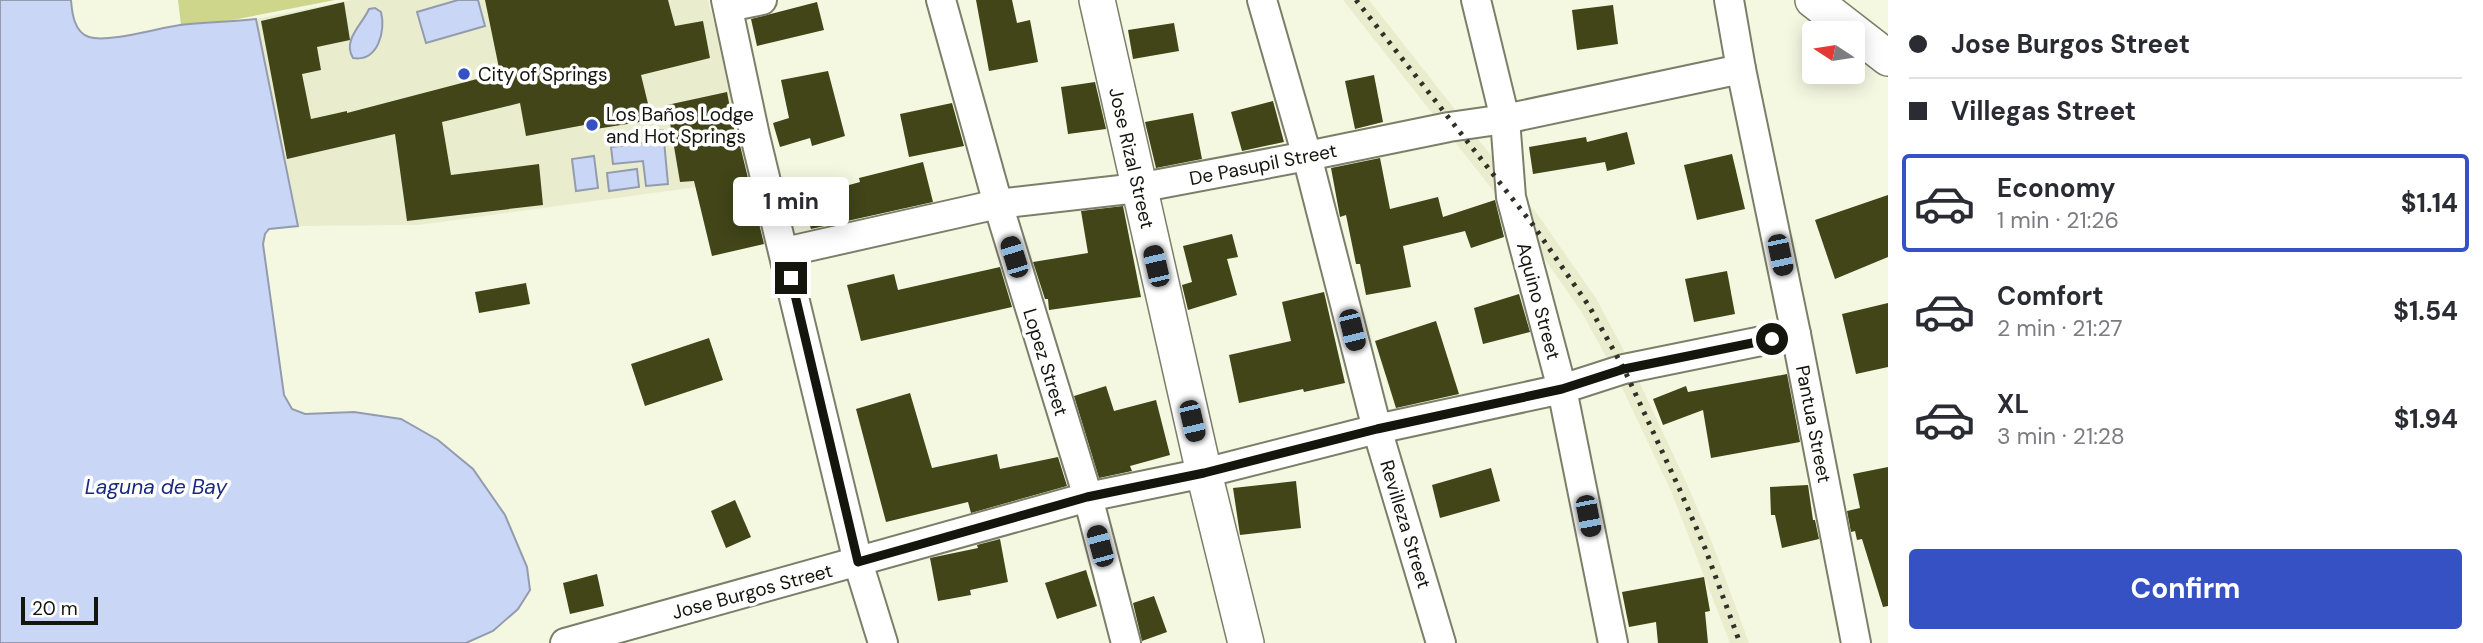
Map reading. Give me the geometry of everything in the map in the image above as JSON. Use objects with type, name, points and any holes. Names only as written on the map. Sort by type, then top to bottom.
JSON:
[{"type":"main road","name":"Jose Rizal Street","points":[[1097,0],[1204,473],[1246,643]]},
{"type":"main road","points":[[1813,0],[1888,58]]},
{"type":"street","points":[[762,0],[727,4],[755,136],[858,562],[883,643]]},
{"type":"street","name":"Lopez Street","points":[[941,0],[998,204],[1087,497],[1126,643]]},
{"type":"street","name":"Revilleza Street","points":[[1262,0],[1307,156],[1377,429],[1441,643]]},
{"type":"street","name":"Aquino Street","points":[[1476,0],[1505,119],[1511,197],[1562,389],[1614,643]]},
{"type":"street","name":"Pantua Street","points":[[1729,0],[1856,643]]},
{"type":"street","name":"De Pasupil Street","points":[[785,252],[998,204],[1138,188],[1449,127],[1505,119],[1741,69]]},
{"type":"street","name":"Jose Burgos Street","points":[[565,643],[1087,497],[1204,473],[1377,429],[1562,389],[1624,369],[1796,334]]},
{"type":"shaded area","points":[[351,0],[708,0],[756,179],[419,225],[299,226],[256,19]]},
{"type":"shaded area","points":[[1343,0],[1369,0],[1541,219],[1597,300],[1630,362],[1687,484],[1749,643],[1730,643],[1671,491],[1615,373],[1581,311],[1525,231]]},
{"type":"green space","points":[[178,0],[335,0],[212,24],[181,25]]},
{"type":"water","name":"Laguna de Bay","points":[[0,0],[71,0],[75,22],[80,31],[84,35],[97,38],[120,37],[180,25],[256,19],[298,226],[269,229],[263,244],[284,395],[292,409],[305,414],[354,412],[401,419],[438,440],[473,469],[505,515],[527,567],[530,590],[518,609],[493,631],[466,643],[0,643]]},
{"type":"water","points":[[458,0],[478,0],[485,26],[426,43],[417,12]]},
{"type":"water","points":[[375,8],[381,12],[382,20],[378,44],[369,55],[353,58],[350,51],[351,39],[369,9]]},
{"type":"water","points":[[663,130],[668,184],[646,186],[643,161],[613,164],[611,147],[643,143],[643,132]]},
{"type":"water","points":[[594,156],[598,188],[576,191],[572,159]]},
{"type":"water","points":[[637,169],[639,187],[609,191],[607,173]]},
{"type":"building","name":"City of Springs","points":[[485,0],[668,0],[675,26],[703,21],[710,58],[641,75],[652,120],[596,129],[595,123],[526,136],[520,103],[442,122],[451,175],[539,164],[543,205],[407,221],[395,134],[287,159],[261,21],[344,2],[350,40],[317,47],[321,70],[302,74],[311,119],[347,113],[500,73]]},
{"type":"building","points":[[976,0],[1012,0],[1017,23],[1030,20],[1038,62],[989,71]]},
{"type":"building","points":[[817,2],[824,30],[757,46],[751,19]]},
{"type":"building","points":[[1613,5],[1618,44],[1577,50],[1572,10]]},
{"type":"building","points":[[1174,23],[1179,51],[1133,59],[1128,30]]},
{"type":"building","points":[[828,71],[845,136],[812,146],[810,138],[780,147],[773,123],[789,118],[781,80]]},
{"type":"building","points":[[1374,75],[1383,122],[1355,129],[1345,81]]},
{"type":"building","points":[[1095,82],[1106,129],[1068,134],[1061,87]]},
{"type":"building","points":[[727,92],[735,134],[737,133],[764,244],[712,256],[694,181],[680,182],[667,105]]},
{"type":"building","points":[[1273,101],[1284,142],[1242,151],[1231,112]]},
{"type":"building","points":[[952,103],[964,146],[909,157],[900,114]]},
{"type":"building","points":[[1193,113],[1202,159],[1156,168],[1145,122]]},
{"type":"building","points":[[1627,132],[1635,164],[1607,171],[1605,162],[1533,174],[1529,147],[1586,137],[1587,142]]},
{"type":"building","points":[[1732,154],[1745,209],[1697,220],[1684,165]]},
{"type":"building","points":[[1380,158],[1390,209],[1438,197],[1443,217],[1495,200],[1504,237],[1471,248],[1465,231],[1403,246],[1411,287],[1366,295],[1360,264],[1356,264],[1346,215],[1340,217],[1331,168]]},
{"type":"building","points":[[923,162],[933,202],[811,229],[802,198],[860,182],[859,178]]},
{"type":"building","points":[[1888,195],[1888,257],[1835,279],[1815,220]]},
{"type":"building","points":[[1123,206],[1141,297],[1049,310],[1048,299],[1045,299],[1033,262],[1088,253],[1081,211]]},
{"type":"building","points":[[1232,234],[1238,257],[1227,259],[1237,295],[1188,310],[1182,285],[1192,282],[1183,246]]},
{"type":"building","points":[[1000,267],[1012,307],[861,341],[847,285],[894,274],[898,290]]},
{"type":"building","points":[[1727,271],[1735,314],[1694,322],[1685,279]]},
{"type":"building","points":[[526,283],[530,304],[479,313],[475,292]]},
{"type":"building","points":[[1324,292],[1345,383],[1239,403],[1229,355],[1291,341],[1282,302]]},
{"type":"building","points":[[1519,294],[1530,332],[1483,344],[1474,308]]},
{"type":"building","points":[[1888,303],[1888,367],[1856,374],[1842,314]]},
{"type":"building","points":[[1436,321],[1459,394],[1396,408],[1375,341]]},
{"type":"building","points":[[709,338],[723,380],[645,406],[631,364]]},
{"type":"building","points":[[1787,374],[1800,442],[1711,458],[1703,410],[1663,425],[1653,399],[1686,386],[1688,392]]},
{"type":"building","points":[[1106,386],[1114,411],[1156,400],[1170,455],[1130,466],[1132,471],[1099,478],[1074,396]]},
{"type":"building","points":[[910,393],[932,468],[997,454],[1000,469],[1058,457],[1067,486],[971,513],[968,502],[886,522],[856,409]]},
{"type":"building","points":[[1888,467],[1888,606],[1883,607],[1862,539],[1857,540],[1855,531],[1851,532],[1847,511],[1860,508],[1853,474]]},
{"type":"building","points":[[1491,468],[1500,501],[1440,518],[1432,485]]},
{"type":"building","points":[[1296,481],[1301,528],[1240,535],[1233,488]]},
{"type":"building","points":[[1808,485],[1819,539],[1782,548],[1775,515],[1771,515],[1770,487]]},
{"type":"building","points":[[735,500],[751,537],[726,548],[711,511]]},
{"type":"building","points":[[1000,539],[1008,582],[970,590],[971,595],[938,601],[930,558],[978,548],[977,545]]},
{"type":"building","points":[[1086,570],[1097,606],[1057,619],[1045,583]]},
{"type":"building","points":[[597,574],[604,606],[570,614],[563,583]]},
{"type":"building","points":[[1704,577],[1710,611],[1705,612],[1708,643],[1658,643],[1656,622],[1629,627],[1622,592]]},
{"type":"building","points":[[1154,596],[1167,632],[1142,641],[1133,603]]},
{"type":"railway","points":[[1356,0],[1533,225],[1589,306],[1624,369],[1679,488],[1705,548],[1740,643]]},
{"type":"place","name":"City of Springs","points":[[464,74]]},
{"type":"place","name":"Los Baños Lodge and Hot Springs","points":[[592,125]]},
{"type":"route","points":[[791,278],[858,562],[1087,497],[1204,473],[1377,429],[1562,389],[1624,369],[1772,339]]}]
